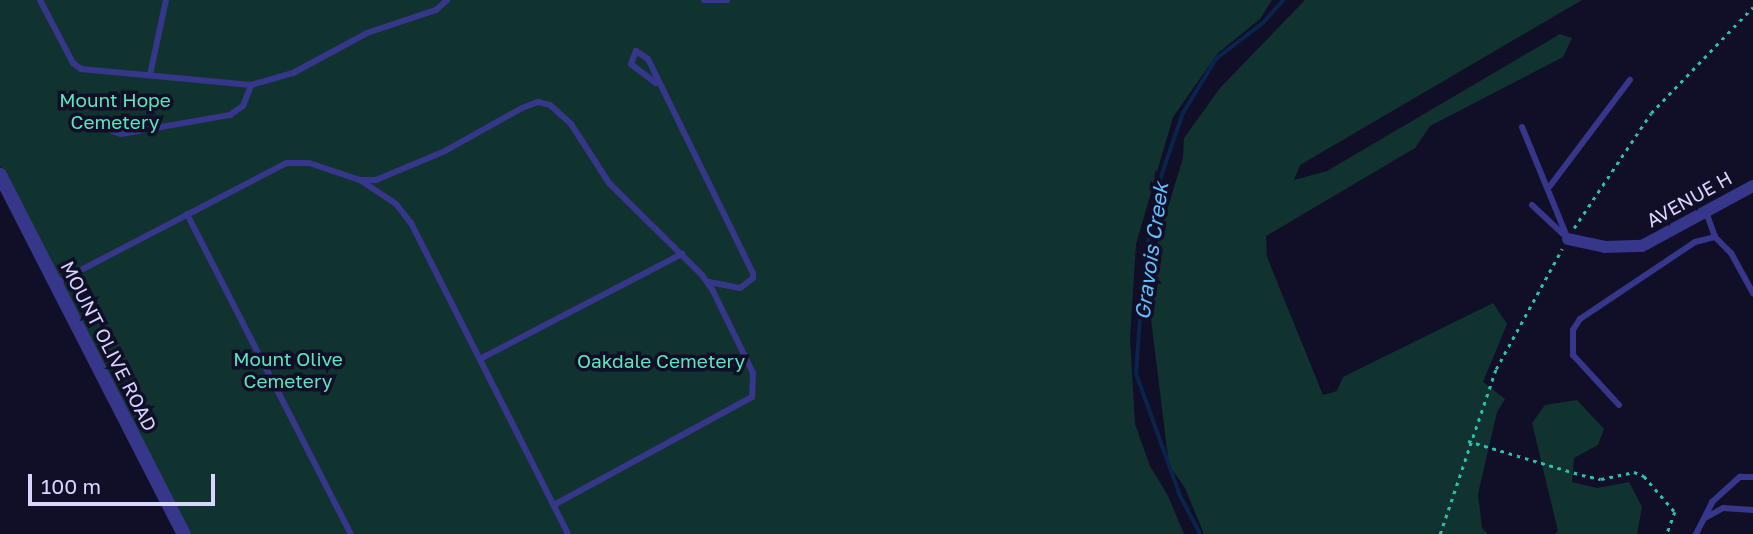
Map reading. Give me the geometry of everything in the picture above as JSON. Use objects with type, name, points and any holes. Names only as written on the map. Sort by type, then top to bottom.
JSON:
[{"type":"street","name":"MOUNT OLIVE ROAD","points":[[0,175],[184,534]]},
{"type":"street","name":"AVENUE H","points":[[1568,239],[1605,247],[1642,246],[1753,186]]},
{"type":"lane","points":[[40,0],[73,63],[81,69],[251,85],[293,73],[367,33],[436,10],[447,0]]},
{"type":"lane","points":[[150,75],[166,0]]},
{"type":"lane","points":[[704,0],[727,0]]},
{"type":"lane","points":[[656,83],[631,64],[636,51],[648,59],[656,83],[753,272],[753,278],[740,288],[706,281]]},
{"type":"lane","points":[[1550,186],[1630,80]]},
{"type":"lane","points":[[103,119],[112,131],[121,134],[230,115],[243,106],[251,85]]},
{"type":"lane","points":[[56,283],[187,214],[296,162],[360,180],[376,180],[445,150],[522,108],[538,102],[550,105],[570,124],[609,183],[706,281],[754,373],[752,397],[554,505]]},
{"type":"lane","points":[[1522,127],[1550,186],[1568,239]]},
{"type":"lane","points":[[360,180],[390,199],[411,223],[568,534]]},
{"type":"lane","points":[[1532,205],[1568,239]]},
{"type":"lane","points":[[1706,212],[1715,237],[1731,253],[1753,293]]},
{"type":"lane","points":[[187,214],[351,534]]},
{"type":"lane","points":[[1619,405],[1573,355],[1573,330],[1580,319],[1695,242],[1715,237]]},
{"type":"lane","points":[[480,359],[682,254]]},
{"type":"lane","points":[[1696,534],[1703,519],[1722,493],[1740,477],[1753,477]]},
{"type":"lane","points":[[1703,519],[1723,508],[1753,510]]},
{"type":"path","points":[[1440,534],[1468,441],[1496,369],[1568,239],[1651,113],[1753,7]]},
{"type":"path","points":[[1468,441],[1601,479],[1634,472],[1644,476],[1675,512],[1667,534]]},
{"type":"green space","points":[[0,0],[1272,0],[1260,19],[1218,53],[1173,117],[1136,244],[1130,338],[1135,424],[1150,466],[1168,496],[1184,534],[189,534],[0,166]]},
{"type":"green space","points":[[1305,0],[1582,0],[1300,165],[1294,180],[1327,171],[1560,34],[1572,38],[1563,57],[1430,126],[1415,148],[1266,236],[1267,257],[1323,395],[1337,391],[1343,377],[1493,303],[1507,324],[1483,382],[1505,399],[1497,412],[1478,494],[1482,528],[1488,534],[1204,534],[1185,488],[1169,465],[1146,279],[1183,158],[1184,138],[1220,88]]},
{"type":"green space","points":[[1577,400],[1604,429],[1598,445],[1574,458],[1572,482],[1597,488],[1629,482],[1642,507],[1637,534],[1555,534],[1558,531],[1532,423],[1545,405]]},
{"type":"waterway","name":"Gravois Creek","points":[[1200,534],[1180,496],[1136,374],[1143,277],[1156,191],[1183,113],[1216,59],[1263,23],[1284,0]]},
{"type":"park label","name":"Mount Hope Cemetery","points":[[115,111]]},
{"type":"park label","name":"Oakdale Cemetery","points":[[661,361]]},
{"type":"park label","name":"Mount Olive Cemetery","points":[[288,370]]}]
